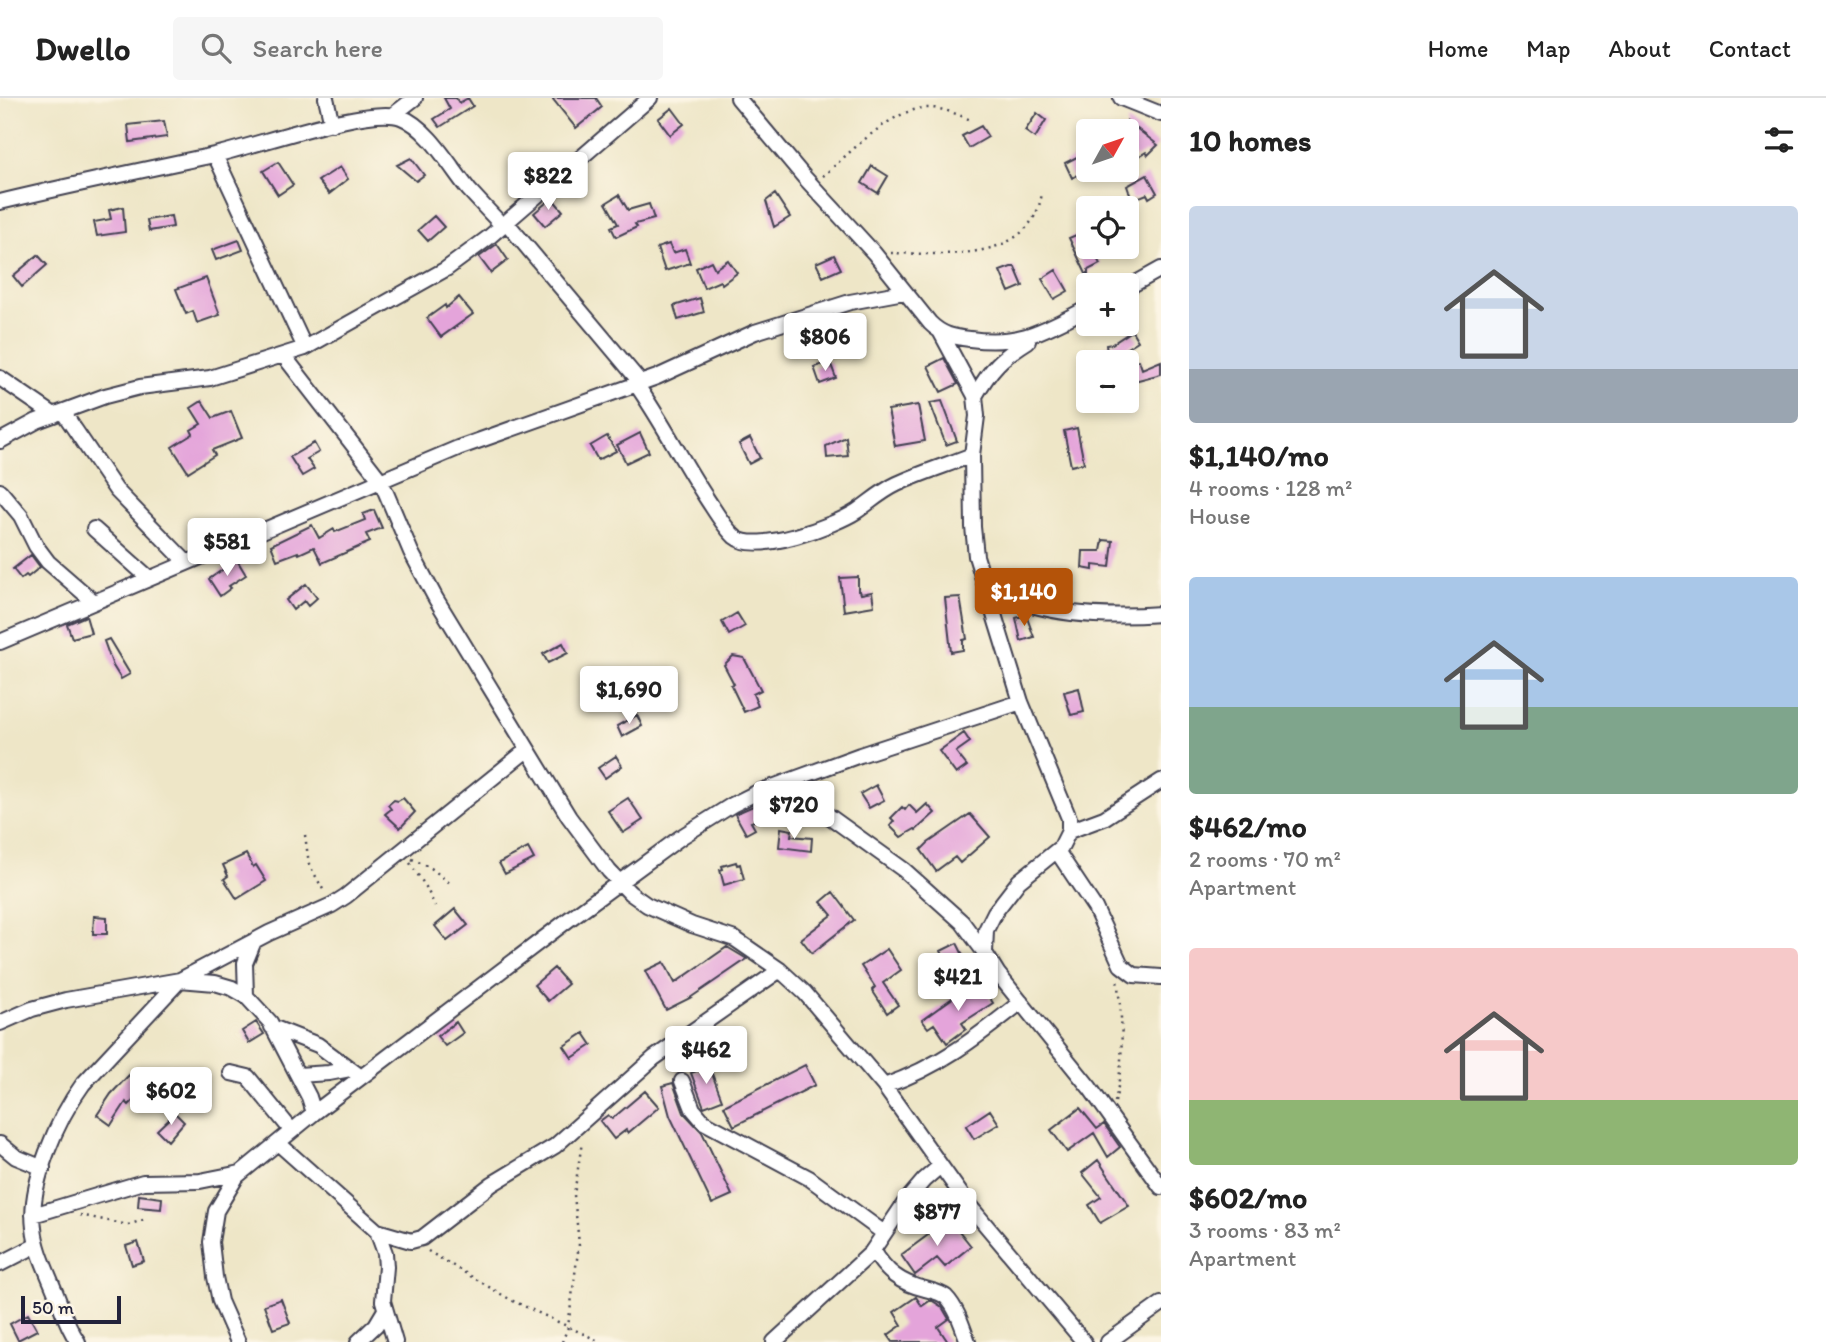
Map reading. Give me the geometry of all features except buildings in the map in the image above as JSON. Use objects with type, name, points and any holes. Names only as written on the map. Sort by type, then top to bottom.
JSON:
[{"type":"street","points":[[326,98],[332,124]]},
{"type":"street","points":[[393,115],[415,98]]},
{"type":"street","points":[[0,441],[58,413],[105,396],[140,387],[210,378],[305,348],[446,269],[504,224],[634,105],[650,98]]},
{"type":"street","points":[[738,98],[941,333],[975,396],[977,416],[972,455],[974,545],[1021,702],[1069,818],[1069,831],[1057,851],[1019,881],[995,912],[986,930],[985,953]]},
{"type":"street","points":[[1121,98],[1161,114]]},
{"type":"street","points":[[0,201],[215,155],[332,124],[384,114],[393,115],[416,124],[471,192],[504,224],[638,383],[717,514],[736,538],[747,544],[787,538],[825,526],[856,512],[895,485],[972,455]]},
{"type":"street","points":[[215,155],[305,348]]},
{"type":"street","points":[[1139,281],[1161,269]]},
{"type":"street","points":[[0,642],[457,448],[638,383],[702,358],[755,332],[850,302],[904,292]]},
{"type":"street","points":[[975,396],[993,366],[1007,354],[1076,314]]},
{"type":"street","points":[[941,333],[1003,341],[1029,337],[1044,331]]},
{"type":"street","points":[[284,356],[381,481],[411,552],[436,599],[527,750],[593,852],[619,883],[647,905],[692,925],[736,939],[780,970],[805,993],[884,1086],[939,1167],[1084,1342]]},
{"type":"street","points":[[0,378],[58,413],[116,490],[186,562]]},
{"type":"street","points":[[0,491],[21,516],[36,546],[48,562],[93,601]]},
{"type":"street","points":[[94,528],[149,578]]},
{"type":"street","points":[[986,587],[1030,604],[1070,613],[1124,616],[1161,614]]},
{"type":"street","points":[[238,1342],[220,1301],[215,1277],[211,1242],[216,1211],[233,1181],[314,1113],[355,1073],[681,837],[732,805],[783,783],[1021,702]]},
{"type":"street","points":[[78,1342],[67,1326],[37,1245],[33,1215],[36,1189],[43,1168],[62,1117],[77,1091],[180,980],[331,905],[358,888],[527,750]]},
{"type":"street","points":[[1069,831],[1104,818],[1161,781]]},
{"type":"street","points":[[783,783],[904,870],[962,922],[1112,1117],[1161,1187]]},
{"type":"street","points":[[1057,851],[1095,908],[1121,965],[1134,975],[1161,977]]},
{"type":"street","points":[[246,996],[245,963],[254,941]]},
{"type":"street","points":[[278,1143],[377,1231],[415,1241],[492,1184],[555,1146],[654,1058],[780,970]]},
{"type":"street","points":[[0,1023],[57,1002],[180,980],[215,983],[246,996],[262,1012],[298,1076],[314,1113]]},
{"type":"street","points":[[884,1086],[913,1076],[948,1057],[1021,1002]]},
{"type":"street","points":[[272,1027],[318,1045],[355,1073]]},
{"type":"street","points":[[231,1073],[248,1077],[292,1131]]},
{"type":"street","points":[[298,1076],[355,1073]]},
{"type":"street","points":[[682,1081],[693,1109],[704,1122],[808,1178],[884,1233]]},
{"type":"street","points":[[0,1144],[16,1157],[43,1168]]},
{"type":"street","points":[[774,1342],[873,1250],[906,1201],[939,1167]]},
{"type":"street","points":[[33,1215],[143,1182],[200,1181],[242,1173]]},
{"type":"street","points":[[377,1231],[386,1260],[383,1301],[395,1342]]},
{"type":"street","points":[[0,1264],[37,1245]]},
{"type":"street","points":[[873,1250],[881,1264],[895,1278],[910,1286],[945,1297],[956,1312],[968,1342]]},
{"type":"street","points":[[1108,1342],[1161,1304]]},
{"type":"street","points":[[358,1342],[376,1325],[386,1310]]},
{"type":"path","points":[[811,185],[884,125],[914,109],[929,107],[973,121]]},
{"type":"path","points":[[874,253],[947,255],[1014,240],[1037,215],[1042,193]]},
{"type":"path","points":[[305,835],[309,864],[331,905]]},
{"type":"path","points":[[435,906],[426,887],[405,857],[431,868],[451,884]]},
{"type":"path","points":[[1112,950],[1122,1032],[1119,1086],[1112,1117]]},
{"type":"path","points":[[562,1342],[568,1327],[579,1244],[574,1195],[583,1121]]},
{"type":"path","points":[[80,1215],[128,1225],[146,1219]]},
{"type":"path","points":[[415,1241],[511,1300],[601,1342]]}]
